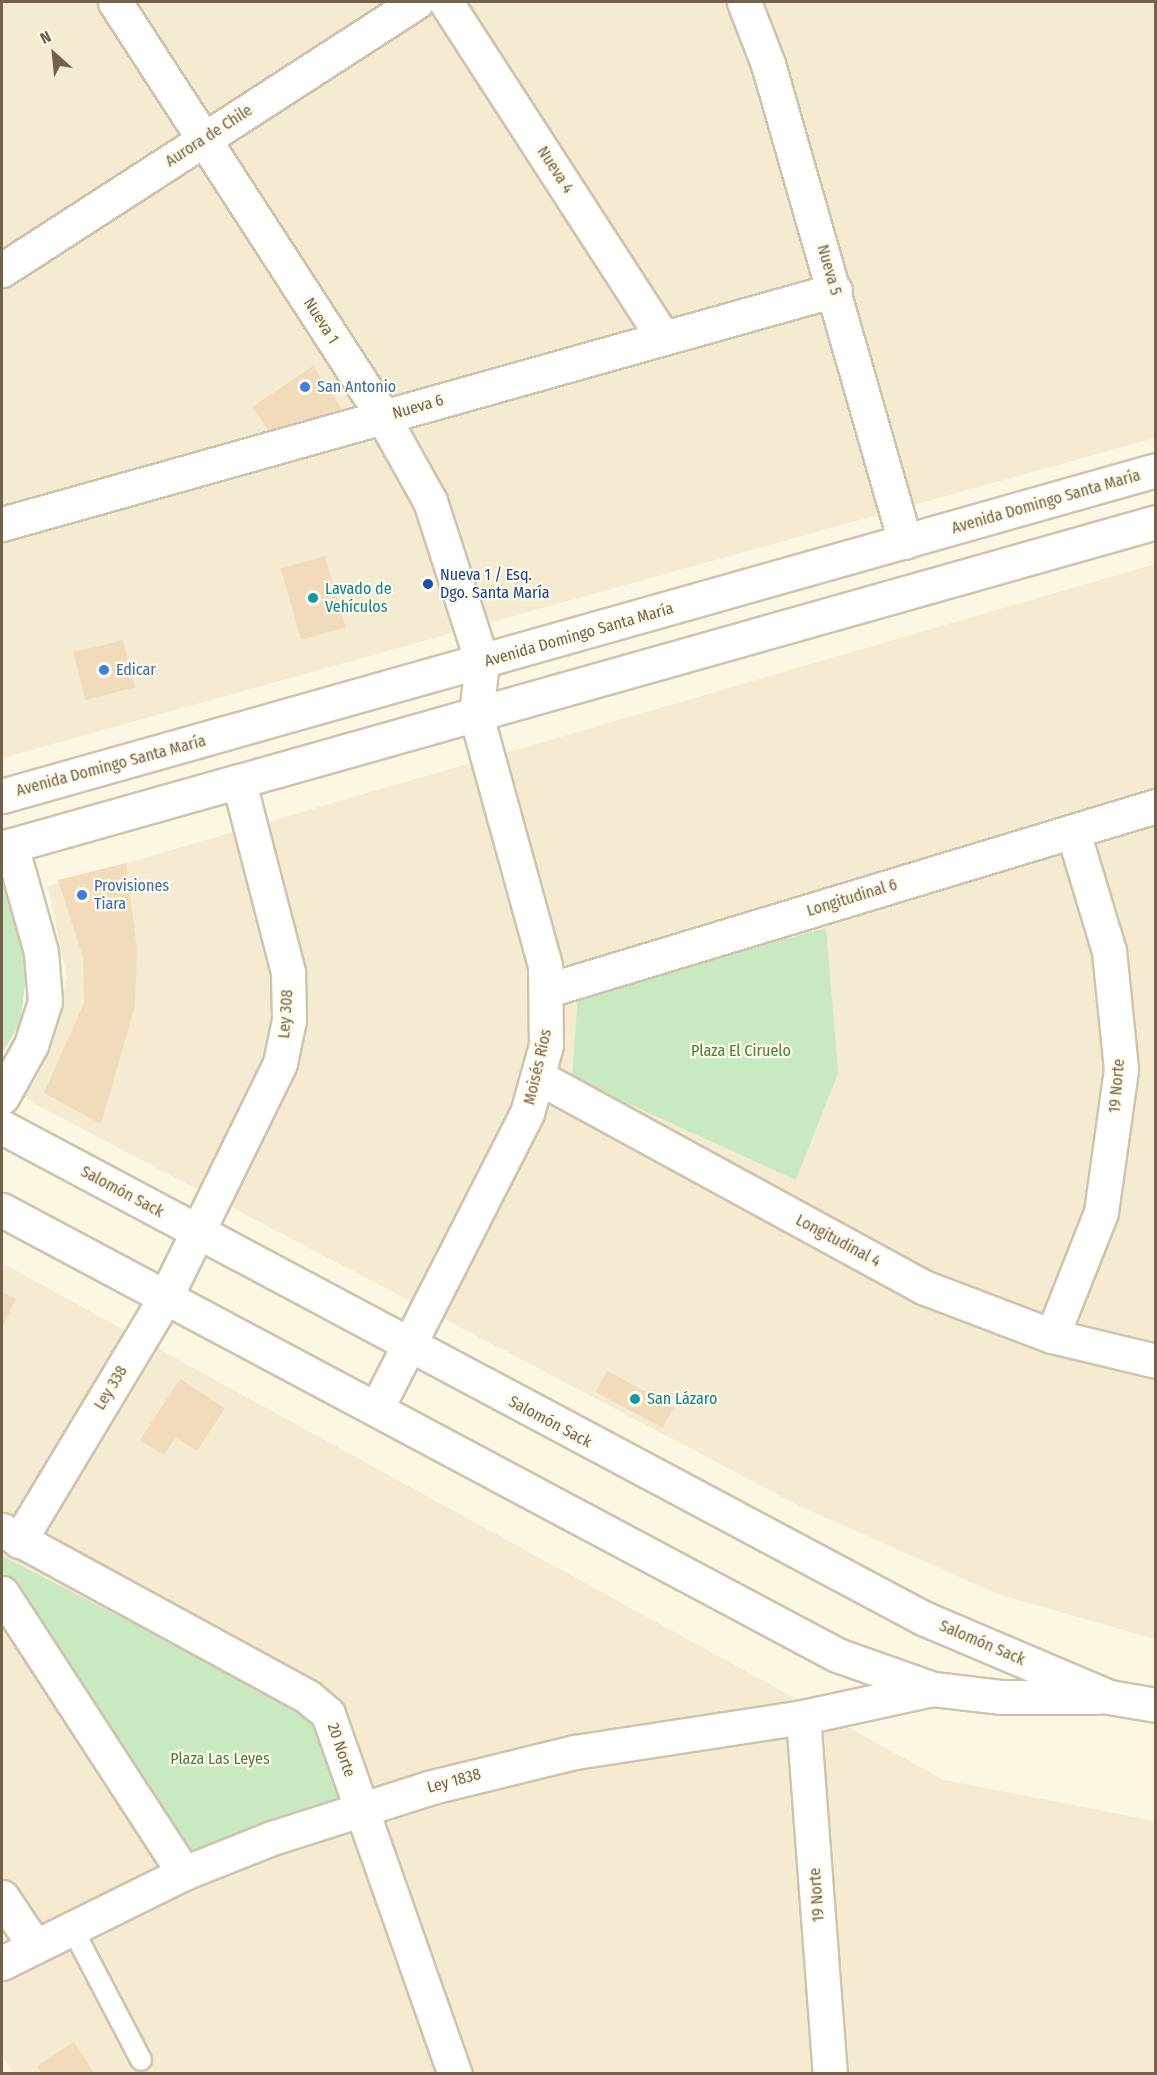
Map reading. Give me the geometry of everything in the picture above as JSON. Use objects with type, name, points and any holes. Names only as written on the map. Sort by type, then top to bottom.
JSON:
[{"type":"street","name":"Nueva 1","points":[[115,2],[383,417],[444,533],[482,662]]},
{"type":"street","name":"Aurora de Chile","points":[[2,270],[417,2]]},
{"type":"street","name":"Nueva 4","points":[[446,2],[663,338]]},
{"type":"street","name":"Nueva 5","points":[[744,2],[768,64],[835,290],[905,542]]},
{"type":"street","name":"Nueva 6","points":[[2,525],[835,290]]},
{"type":"street","name":"Avenida Domingo Santa María","points":[[2,796],[1155,470]]},
{"type":"street","points":[[2,1097],[31,1045],[45,1001],[41,952],[6,846],[1155,522]]},
{"type":"street","name":"Moisés Ríos","points":[[376,1409],[411,1349],[516,1138],[538,1077],[548,990],[476,715],[482,662]]},
{"type":"street","name":"Ley 308","points":[[196,1232],[271,1084],[289,1020],[283,948],[239,782]]},
{"type":"street","name":"Longitudinal 6","points":[[548,990],[1155,806]]},
{"type":"street","name":"19 Norte","points":[[1052,1336],[1101,1212],[1121,1069],[1109,951],[1073,832]]},
{"type":"street","name":"Longitudinal 4","points":[[538,1077],[923,1287],[1052,1336],[1155,1361]]},
{"type":"street","name":"Salomón Sack","points":[[2,1127],[411,1349],[923,1618],[1109,1696]]},
{"type":"street","name":"Salomón Sack","points":[[2,1210],[816,1644],[933,1689],[1001,1697],[1109,1696],[1155,1705]]},
{"type":"street","name":"Ley 338","points":[[10,1535],[166,1296],[196,1232]]},
{"type":"street","name":"20 Norte","points":[[10,1535],[319,1704],[333,1721],[361,1808],[455,2073]]},
{"type":"street","points":[[2,1593],[184,1873]]},
{"type":"street","name":"Ley 1838","points":[[2,1963],[71,1926],[184,1873],[361,1808],[575,1752],[803,1717],[933,1689]]},
{"type":"street","name":"19 Norte","points":[[803,1717],[830,2073]]},
{"type":"street","points":[[2,1897],[34,1945]]},
{"type":"lane","points":[[71,1926],[141,2060]]},
{"type":"shaded area","points":[[2,2],[1155,2],[1155,438],[2,758]]},
{"type":"shaded area","points":[[1155,564],[1155,1639],[998,1594],[800,1506],[22,1097],[38,1077],[67,978],[48,886]]},
{"type":"shaded area","points":[[2,1263],[944,1780],[1155,1821],[1155,2073],[13,2073],[2,2056]]},
{"type":"green space","points":[[2,881],[28,964],[20,1024],[2,1053]]},
{"type":"green space","name":"Plaza El Ciruelo","points":[[826,928],[838,1073],[796,1180],[572,1078],[578,995]]},
{"type":"green space","name":"Plaza Las Leyes","points":[[2,1556],[309,1714],[338,1798],[189,1862],[2,1571]]},
{"type":"building","name":"San Antonio","points":[[313,366],[344,412],[271,434],[252,407]]},
{"type":"building","name":"Lavado de Vehículos","points":[[325,556],[345,627],[301,640],[281,569]]},
{"type":"building","name":"Edicar","points":[[123,640],[135,688],[85,700],[74,652]]},
{"type":"building","points":[[126,863],[137,949],[135,1006],[101,1124],[44,1093],[84,1003],[83,957],[58,880]]},
{"type":"building","points":[[2,1292],[16,1299],[2,1327]]},
{"type":"building","name":"San Lázaro","points":[[607,1371],[674,1407],[663,1428],[596,1392]]},
{"type":"building","points":[[180,1379],[225,1408],[197,1451],[176,1437],[164,1455],[140,1440]]},
{"type":"building","points":[[74,2042],[95,2074],[42,2074],[37,2066]]},
{"type":"place","name":"San Antonio","points":[[305,387]]},
{"type":"place","name":"Nueva 1 / Esq. Dgo. Santa María","points":[[428,584]]},
{"type":"place","name":"Lavado de Vehículos","points":[[313,598]]},
{"type":"place","name":"Edicar","points":[[104,670]]},
{"type":"place","name":"Provisiones Tiara","points":[[82,895]]},
{"type":"place","name":"San Lázaro","points":[[635,1399]]}]
